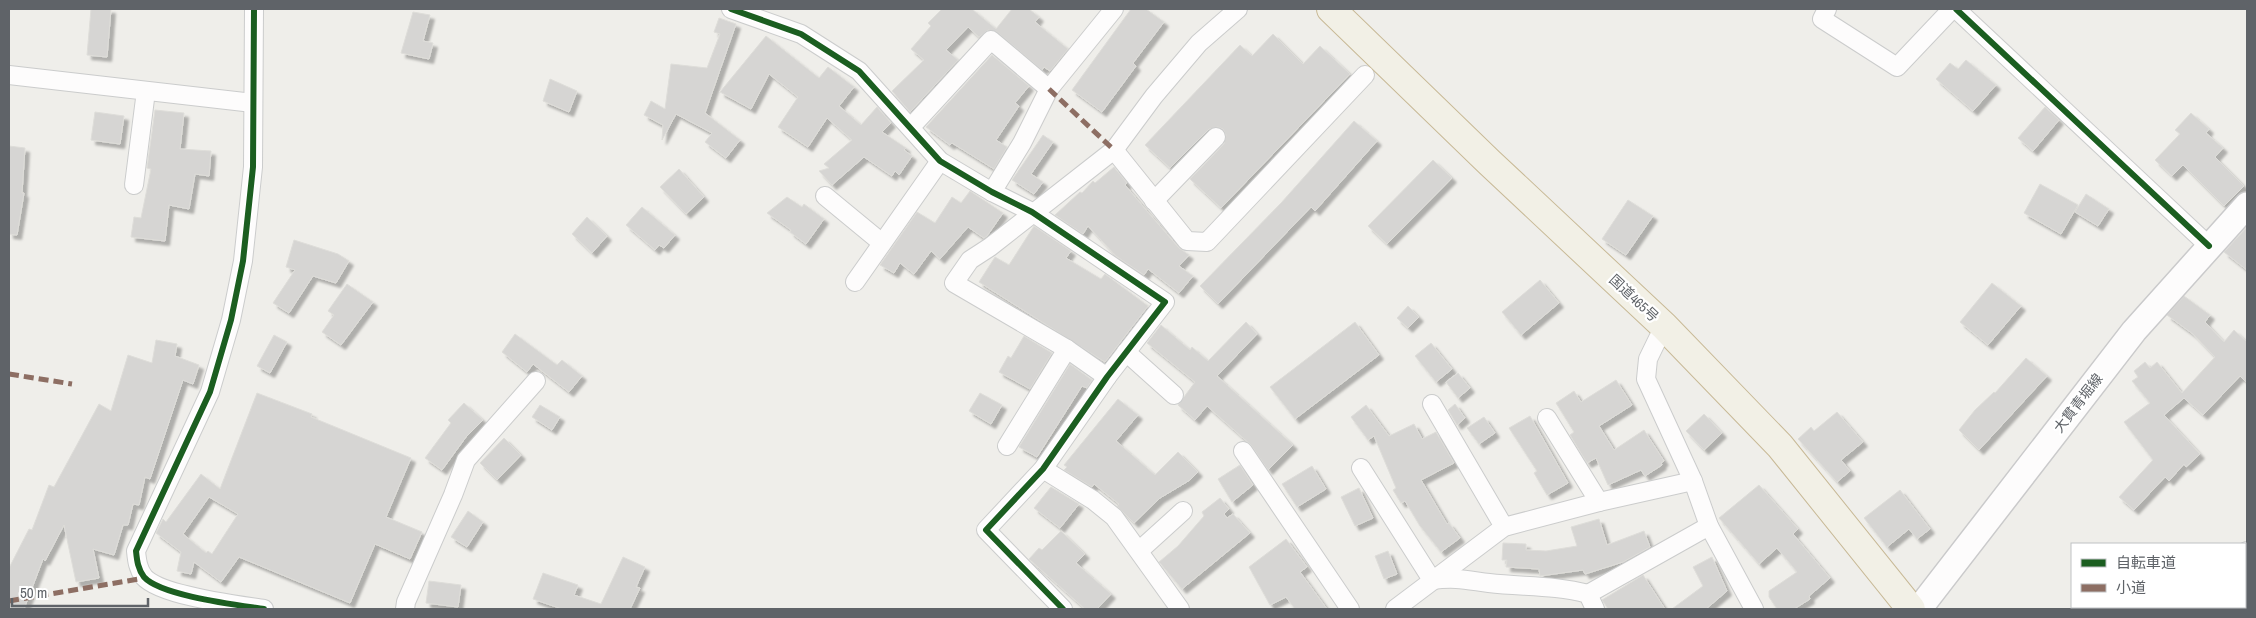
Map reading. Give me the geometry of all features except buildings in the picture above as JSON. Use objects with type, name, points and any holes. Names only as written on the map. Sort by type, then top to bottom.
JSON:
[{"type":"highway","name":"国道465号","points":[[1331,9],[1489,162],[1664,326],[1780,446],[1911,609]]},
{"type":"main road","name":"大貫青堀線","points":[[1919,609],[2134,331],[2247,206]]},
{"type":"street","points":[[254,9],[253,167],[243,261],[231,320],[210,392],[136,551],[138,566],[145,578],[158,586],[191,596],[264,609]]},
{"type":"street","points":[[731,9],[801,34],[859,71],[940,161],[992,192],[1032,212],[1165,302],[1107,377],[1043,470],[986,530],[1063,609]]},
{"type":"street","points":[[992,192],[1022,143],[1049,89],[1114,9]]},
{"type":"street","points":[[1107,377],[1067,349],[954,283],[970,260],[990,247],[1032,212],[1114,150],[1154,96],[1199,43],[1238,9]]},
{"type":"street","points":[[1827,9],[1822,19],[1897,67],[1952,9]]},
{"type":"street","points":[[1956,9],[2209,246]]},
{"type":"street","points":[[911,128],[991,40],[1049,89]]},
{"type":"street","points":[[9,75],[253,103]]},
{"type":"street","points":[[1114,150],[1187,241],[1207,242],[1364,75]]},
{"type":"street","points":[[134,185],[146,91]]},
{"type":"street","points":[[1154,201],[1216,137]]},
{"type":"street","points":[[855,282],[940,161]]},
{"type":"street","points":[[825,196],[882,243]]},
{"type":"street","points":[[1664,326],[1648,359],[1646,379],[1693,482],[1709,526],[1754,609]]},
{"type":"street","points":[[1008,446],[1067,349]]},
{"type":"street","points":[[1126,352],[1174,395]]},
{"type":"street","points":[[405,609],[406,602],[453,496],[466,460],[536,381]]},
{"type":"street","points":[[1432,404],[1504,527]]},
{"type":"street","points":[[1548,418],[1599,502]]},
{"type":"street","points":[[1243,451],[1350,609]]},
{"type":"street","points":[[1361,468],[1432,580]]},
{"type":"street","points":[[1043,470],[1114,516],[1140,550],[1180,609]]},
{"type":"street","points":[[1395,609],[1411,599],[1432,580],[1504,527],[1599,502],[1693,482]]},
{"type":"street","points":[[1140,550],[1183,511]]},
{"type":"street","points":[[1432,580],[1457,577],[1490,583],[1535,584],[1592,602],[1709,526]]},
{"type":"marked path","points":[[1049,89],[1114,150]]},
{"type":"marked path","points":[[9,374],[72,384]]},
{"type":"marked path","points":[[9,601],[145,578]]},
{"type":"cycle path","points":[[254,9],[253,167],[243,261],[231,320],[210,392],[136,551],[140,571],[153,584],[201,599],[264,609]]},
{"type":"cycle path","points":[[731,9],[801,34],[859,71],[940,161],[992,192],[1032,212],[1165,302],[1107,377],[1043,469],[986,530],[1063,609]]},
{"type":"cycle path","points":[[1956,9],[2209,246]]}]
